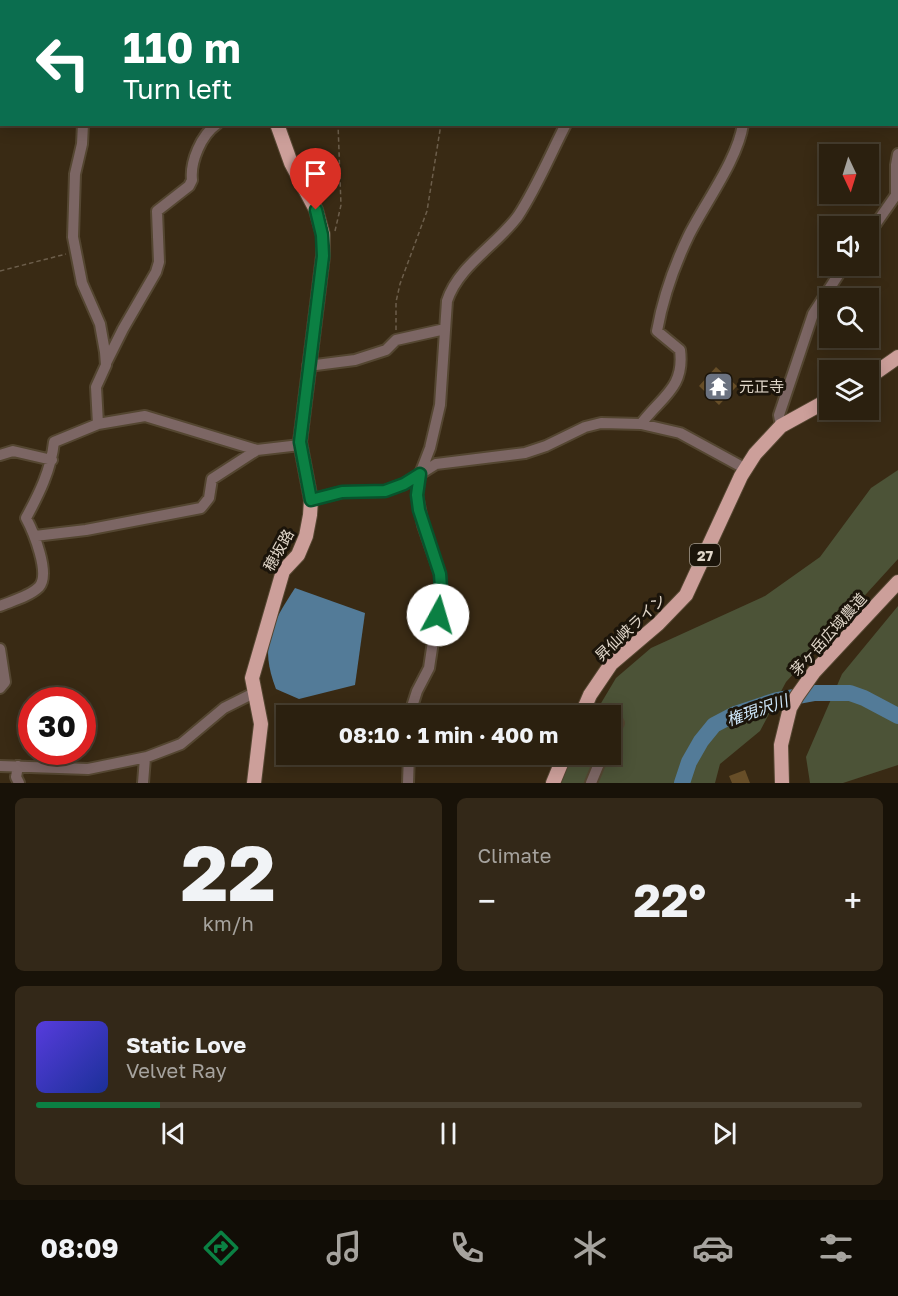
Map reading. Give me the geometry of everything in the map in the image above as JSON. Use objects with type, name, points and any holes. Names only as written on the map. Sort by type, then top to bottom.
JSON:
[{"type":"main road","name":"穂坂路","points":[[254,783],[261,724],[252,678],[273,598],[283,571],[298,555],[306,536],[311,500],[300,445],[323,256],[322,235],[316,210],[291,163],[278,126]]},
{"type":"main road","points":[[879,370],[898,357]]},
{"type":"main road","name":"昇仙峡ライン","points":[[586,705],[611,664],[658,624],[686,595],[755,454],[781,426],[819,405]]},
{"type":"main road","name":"茅ヶ岳広域農道","points":[[782,783],[781,745],[790,708],[814,672],[898,582]]},
{"type":"main road","points":[[554,783],[561,765]]},
{"type":"street","points":[[82,126],[82,144],[75,174],[73,219],[75,253],[87,298],[100,324],[106,365]]},
{"type":"street","points":[[98,423],[96,387],[123,329],[156,272],[159,262],[157,211],[189,186],[200,146],[208,130],[214,126]]},
{"type":"street","points":[[413,705],[429,668],[441,588],[440,574],[419,510],[417,495],[420,474],[430,448],[440,405],[447,301],[450,290],[459,278],[517,216],[565,126]]},
{"type":"street","points":[[641,424],[678,382],[682,365],[680,350],[657,331],[660,314],[671,276],[688,236],[737,146],[742,126]]},
{"type":"street","points":[[879,219],[896,195],[898,154]]},
{"type":"street","points":[[781,426],[779,415],[813,314],[838,276]]},
{"type":"street","points":[[309,366],[355,360],[386,350],[396,340],[445,329]]},
{"type":"street","points":[[0,606],[36,589],[42,582],[44,572],[35,536],[26,518],[40,492],[52,460],[54,442],[98,423],[145,416],[257,450],[300,445]]},
{"type":"street","points":[[311,500],[342,492],[385,491],[404,484],[436,464],[525,453],[546,446],[585,427],[601,423],[641,424],[680,433],[746,469]]},
{"type":"street","points":[[35,536],[95,528],[201,508],[209,498],[212,479],[257,450]]},
{"type":"street","points":[[0,455],[13,451],[52,460]]},
{"type":"street","points":[[0,649],[5,682],[0,688]]},
{"type":"street","points":[[0,766],[88,769],[145,758],[181,744],[224,708],[254,693]]},
{"type":"street","points":[[143,783],[145,758]]},
{"type":"street","points":[[408,783],[409,765]]},
{"type":"street","points":[[591,783],[598,765]]},
{"type":"street","points":[[18,766],[16,777],[19,783]]},
{"type":"path","points":[[334,232],[339,221],[341,205],[338,126]]},
{"type":"path","points":[[396,340],[398,293],[427,211],[441,126]]},
{"type":"path","points":[[0,271],[55,255],[75,253]]},
{"type":"green space","points":[[898,470],[898,559],[786,682],[760,731],[720,764],[715,783],[556,783],[566,765],[621,765],[621,705],[600,705],[616,678],[651,648],[765,596],[820,557],[871,488]]},
{"type":"green space","points":[[898,606],[898,765],[843,783],[810,783],[806,757],[842,674]]},
{"type":"water","points":[[295,588],[365,613],[355,685],[299,699],[276,689],[268,660],[270,636]]},
{"type":"building","name":"元正寺","points":[[716,367],[737,386],[719,405],[699,386]]},
{"type":"building","points":[[745,770],[750,783],[732,783],[729,776]]},
{"type":"waterway","name":"権現沢川","points":[[682,783],[689,762],[701,741],[714,725],[735,714],[777,700],[815,693],[850,693],[898,716]]},
{"type":"place","name":"元正寺","points":[[718,386]]},
{"type":"route","points":[[316,210],[322,235],[323,256],[318,281],[300,442],[301,458],[311,500],[342,492],[385,491],[404,484],[420,474],[417,495],[419,510],[440,574],[438,615]]}]
